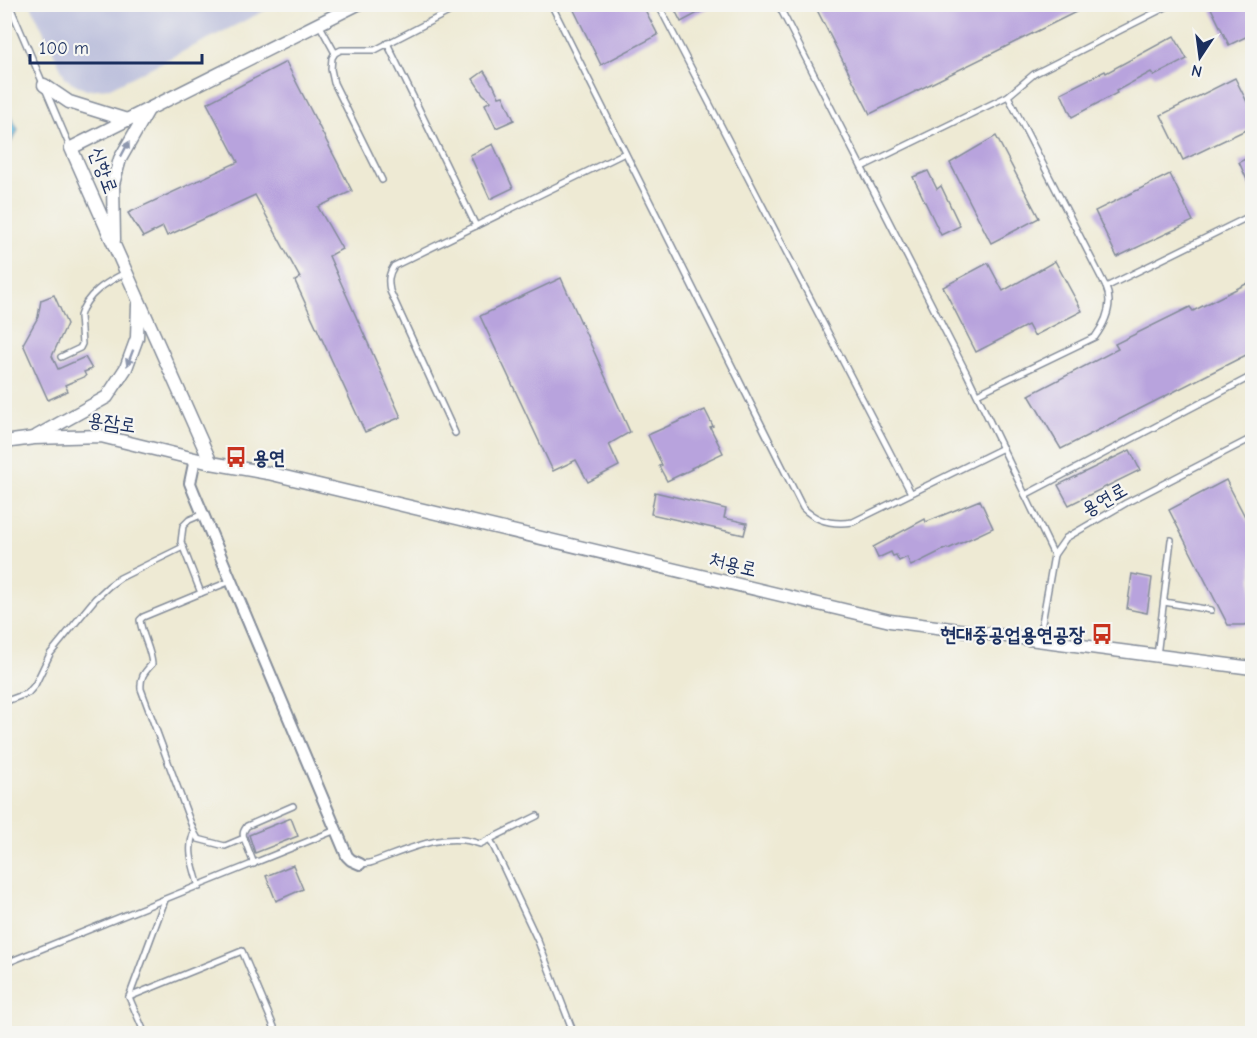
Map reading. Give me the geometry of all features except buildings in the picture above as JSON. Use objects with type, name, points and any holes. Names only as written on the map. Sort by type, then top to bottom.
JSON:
[{"type":"street","name":"신항로","points":[[211,463],[71,148],[358,4]]},
{"type":"street","points":[[44,85],[69,102],[127,120]]},
{"type":"street","points":[[114,247],[113,184],[120,159],[148,110]]},
{"type":"street","points":[[34,438],[107,397],[126,368],[137,338],[138,301]]},
{"type":"street","name":"용잠로","points":[[4,442],[34,438],[101,436],[211,463]]},
{"type":"street","points":[[195,459],[190,483],[347,856],[360,864]]},
{"type":"street","name":"처용로","points":[[211,463],[268,473],[890,621],[1252,668]]},
{"type":"lane","points":[[9,4],[71,148]]},
{"type":"lane","points":[[382,180],[334,83],[331,69],[332,58],[335,52],[341,50],[375,50],[464,4]]},
{"type":"lane","points":[[551,4],[803,508],[810,515],[832,523],[854,522],[1003,448]]},
{"type":"lane","points":[[658,4],[911,493]]},
{"type":"lane","points":[[778,4],[977,394],[1054,555],[1039,640]]},
{"type":"lane","points":[[862,167],[1008,96],[1034,74],[1172,4]]},
{"type":"lane","points":[[319,24],[335,52]]},
{"type":"lane","points":[[387,43],[476,226]]},
{"type":"lane","points":[[977,394],[1095,337],[1104,325],[1109,307],[1109,293],[1008,96]]},
{"type":"lane","points":[[455,433],[390,291],[389,273],[394,266],[625,153]]},
{"type":"lane","points":[[1106,287],[1252,215]]},
{"type":"lane","points":[[61,357],[80,348],[82,344],[81,312],[97,290],[106,282],[126,272]]},
{"type":"lane","points":[[1025,495],[1252,376]]},
{"type":"lane","name":"용연로","points":[[1054,555],[1066,538],[1126,503],[1252,438]]},
{"type":"lane","points":[[201,593],[181,542],[183,526],[189,520],[203,514]]},
{"type":"lane","points":[[1157,656],[1171,540]]},
{"type":"lane","points":[[4,702],[27,693],[35,685],[50,654],[95,599],[109,586],[120,578],[183,547]]},
{"type":"lane","points":[[231,581],[140,620],[152,656],[152,664],[142,675],[140,681],[141,689],[198,839],[225,846],[244,838]]},
{"type":"lane","points":[[1164,602],[1211,610]]},
{"type":"lane","points":[[254,864],[243,835],[244,830],[247,826],[293,806]]},
{"type":"lane","points":[[360,864],[370,863],[430,842],[461,839],[480,844],[537,816]]},
{"type":"lane","points":[[4,964],[336,830]]},
{"type":"lane","points":[[194,832],[190,854],[199,887]]},
{"type":"lane","points":[[490,839],[538,942],[574,1034]]},
{"type":"lane","points":[[145,1034],[129,998],[165,900]]},
{"type":"lane","points":[[129,998],[242,951],[277,1034]]},
{"type":"shaded area","points":[[31,5],[276,5],[110,88],[86,90],[66,79]]},
{"type":"water","points":[[4,104],[18,130],[5,151]]},
{"type":"railway","points":[[166,7],[171,4]]},
{"type":"place","name":"용연","points":[[236,457]]},
{"type":"place","name":"현대중공업용연공장","points":[[1102,634]]}]
